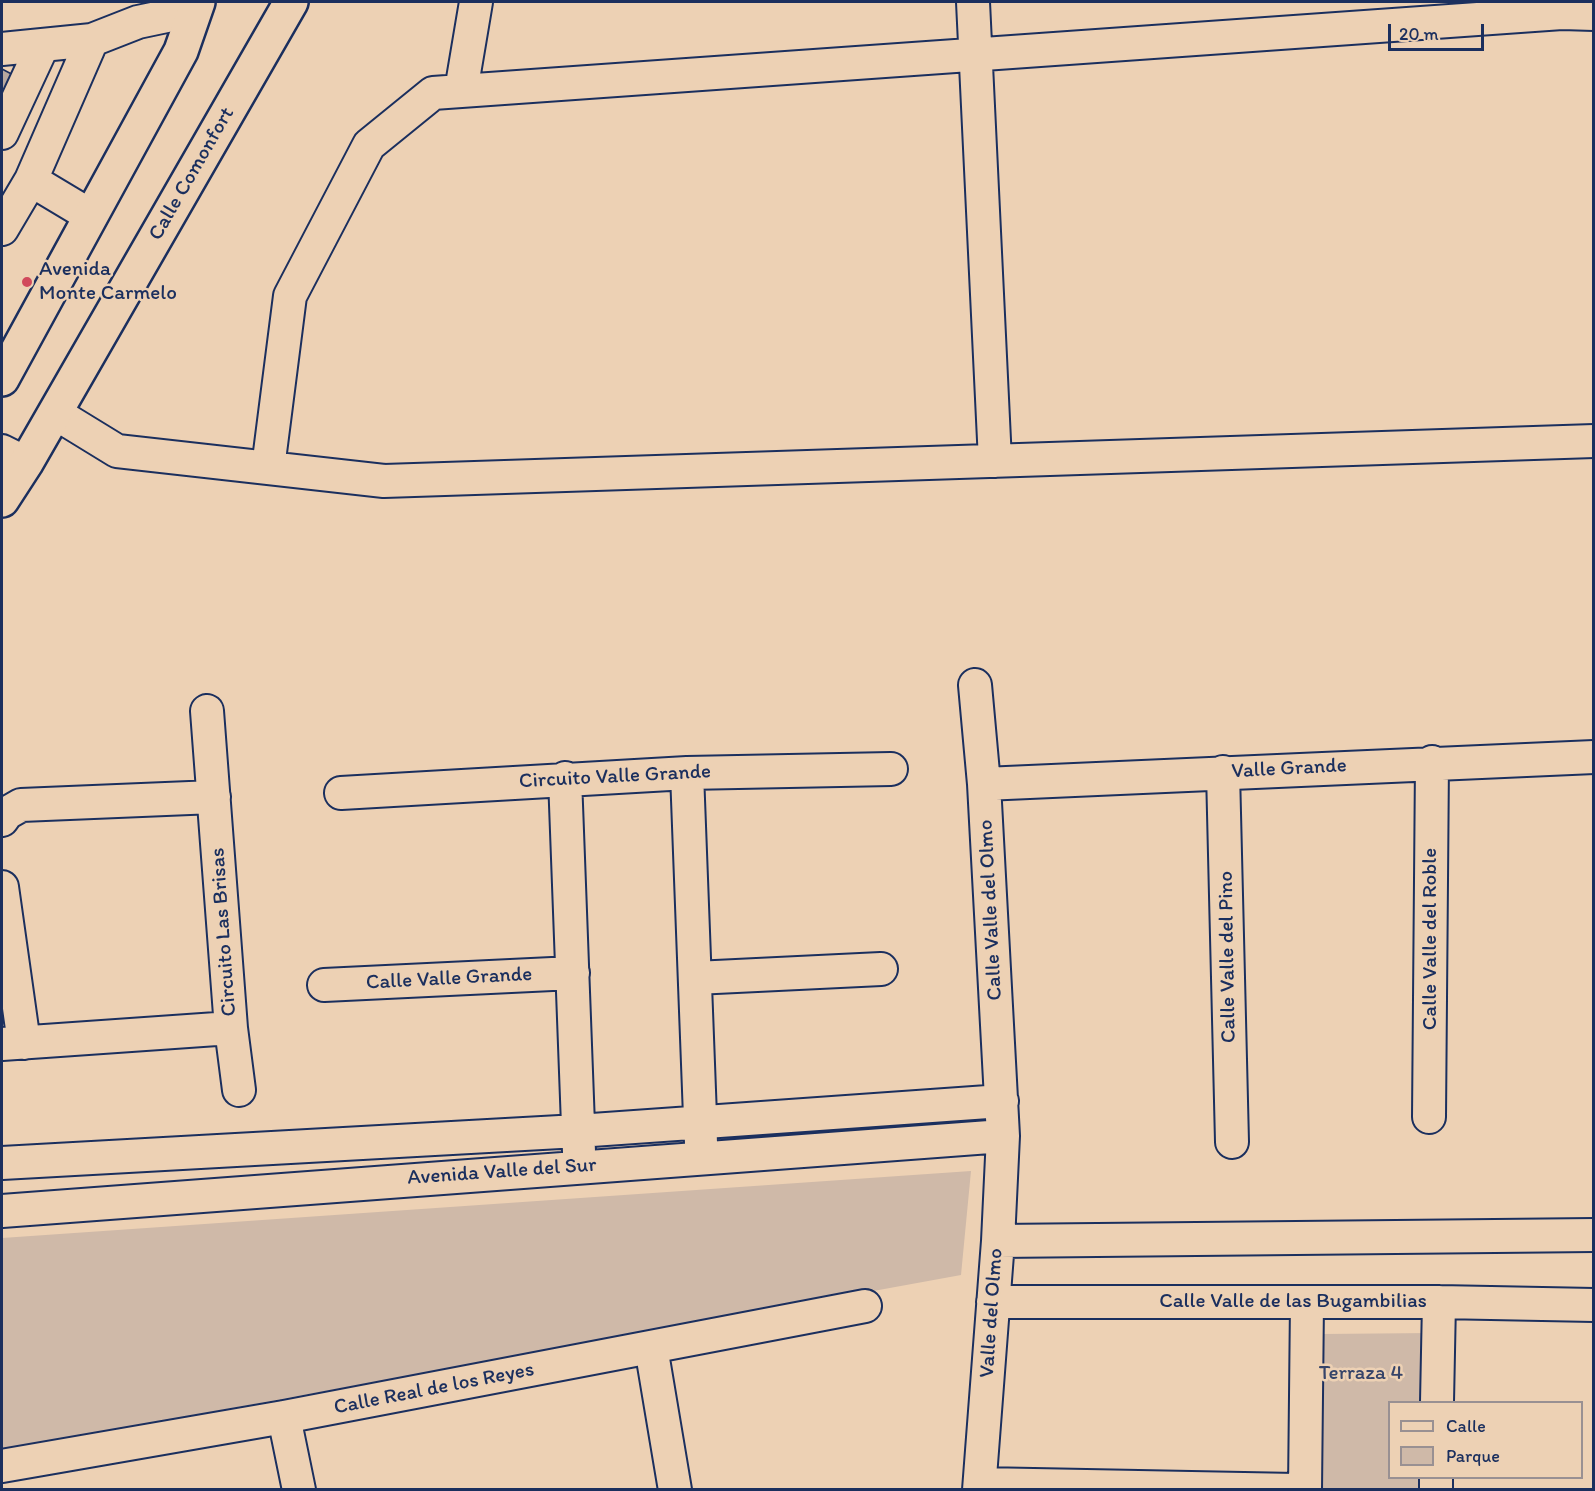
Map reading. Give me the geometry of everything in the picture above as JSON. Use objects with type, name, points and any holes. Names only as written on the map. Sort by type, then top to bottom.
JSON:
[{"type":"main road","name":"Calle Comonfort","points":[[2,500],[14,458],[55,413],[291,2]]},
{"type":"main road","points":[[2,379],[11,339],[91,216],[181,51],[196,6]]},
{"type":"street","points":[[460,91],[476,2]]},
{"type":"street","points":[[973,2],[995,461]]},
{"type":"street","points":[[2,49],[92,40],[138,22],[196,6]]},
{"type":"street","points":[[268,468],[290,296],[369,145],[433,93],[1562,13],[1593,14]]},
{"type":"street","points":[[2,229],[31,180],[92,40]]},
{"type":"street","points":[[2,133],[43,45]]},
{"type":"street","points":[[31,180],[91,216]]},
{"type":"street","points":[[55,413],[117,451],[384,481],[1593,441]]},
{"type":"street","name":"Calle Valle del Olmo","points":[[975,685],[984,784],[1003,1136]]},
{"type":"street","name":"Circuito Las Brisas","points":[[2,887],[13,1044],[231,1028],[207,711]]},
{"type":"street","name":"Valle Grande","points":[[984,784],[1432,762],[1593,757]]},
{"type":"street","name":"Calle Valle del Roble","points":[[1429,1117],[1432,762]]},
{"type":"street","name":"Circuito Valle Grande","points":[[341,793],[687,772],[891,769]]},
{"type":"street","points":[[687,772],[702,1158]]},
{"type":"street","name":"Calle Valle del Pino","points":[[1223,772],[1232,1142]]},
{"type":"street","points":[[565,778],[579,1166]]},
{"type":"street","points":[[2,820],[7,813],[21,805],[214,797]]},
{"type":"street","points":[[695,978],[881,969]]},
{"type":"street","name":"Calle Valle Grande","points":[[324,985],[573,973]]},
{"type":"street","points":[[231,1028],[239,1090]]},
{"type":"street","name":"Avenida Valle del Sur","points":[[2,1163],[578,1131],[1002,1101]]},
{"type":"street","name":"Avenida Valle del Sur","points":[[2,1210],[1003,1136]]},
{"type":"street","name":"Valle del Olmo","points":[[980,1487],[998,1241],[1003,1136]]},
{"type":"street","points":[[262,1148],[266,1190]]},
{"type":"street","points":[[998,1241],[1593,1235]]},
{"type":"street","name":"Calle Valle de las Bugambilias","points":[[993,1302],[1439,1302],[1593,1305]]},
{"type":"street","points":[[1305,1490],[1307,1302]]},
{"type":"street","points":[[1437,1401],[1439,1302]]},
{"type":"street","name":"Calle Real de los Reyes","points":[[2,1466],[284,1417],[865,1306]]},
{"type":"street","points":[[651,1347],[675,1490]]},
{"type":"street","points":[[284,1417],[299,1490]]},
{"type":"street","points":[[980,1487],[1296,1490]]},
{"type":"green space","points":[[971,1171],[961,1275],[2,1450],[2,1238]]},
{"type":"green space","name":"Terraza 4","points":[[1433,1333],[1431,1401],[1388,1401],[1388,1479],[1430,1479],[1430,1489],[1320,1490],[1322,1334]]},
{"type":"building","points":[[2,69],[21,79],[2,117]]},
{"type":"place","name":"Avenida Monte Carmelo","points":[[27,282]]}]
